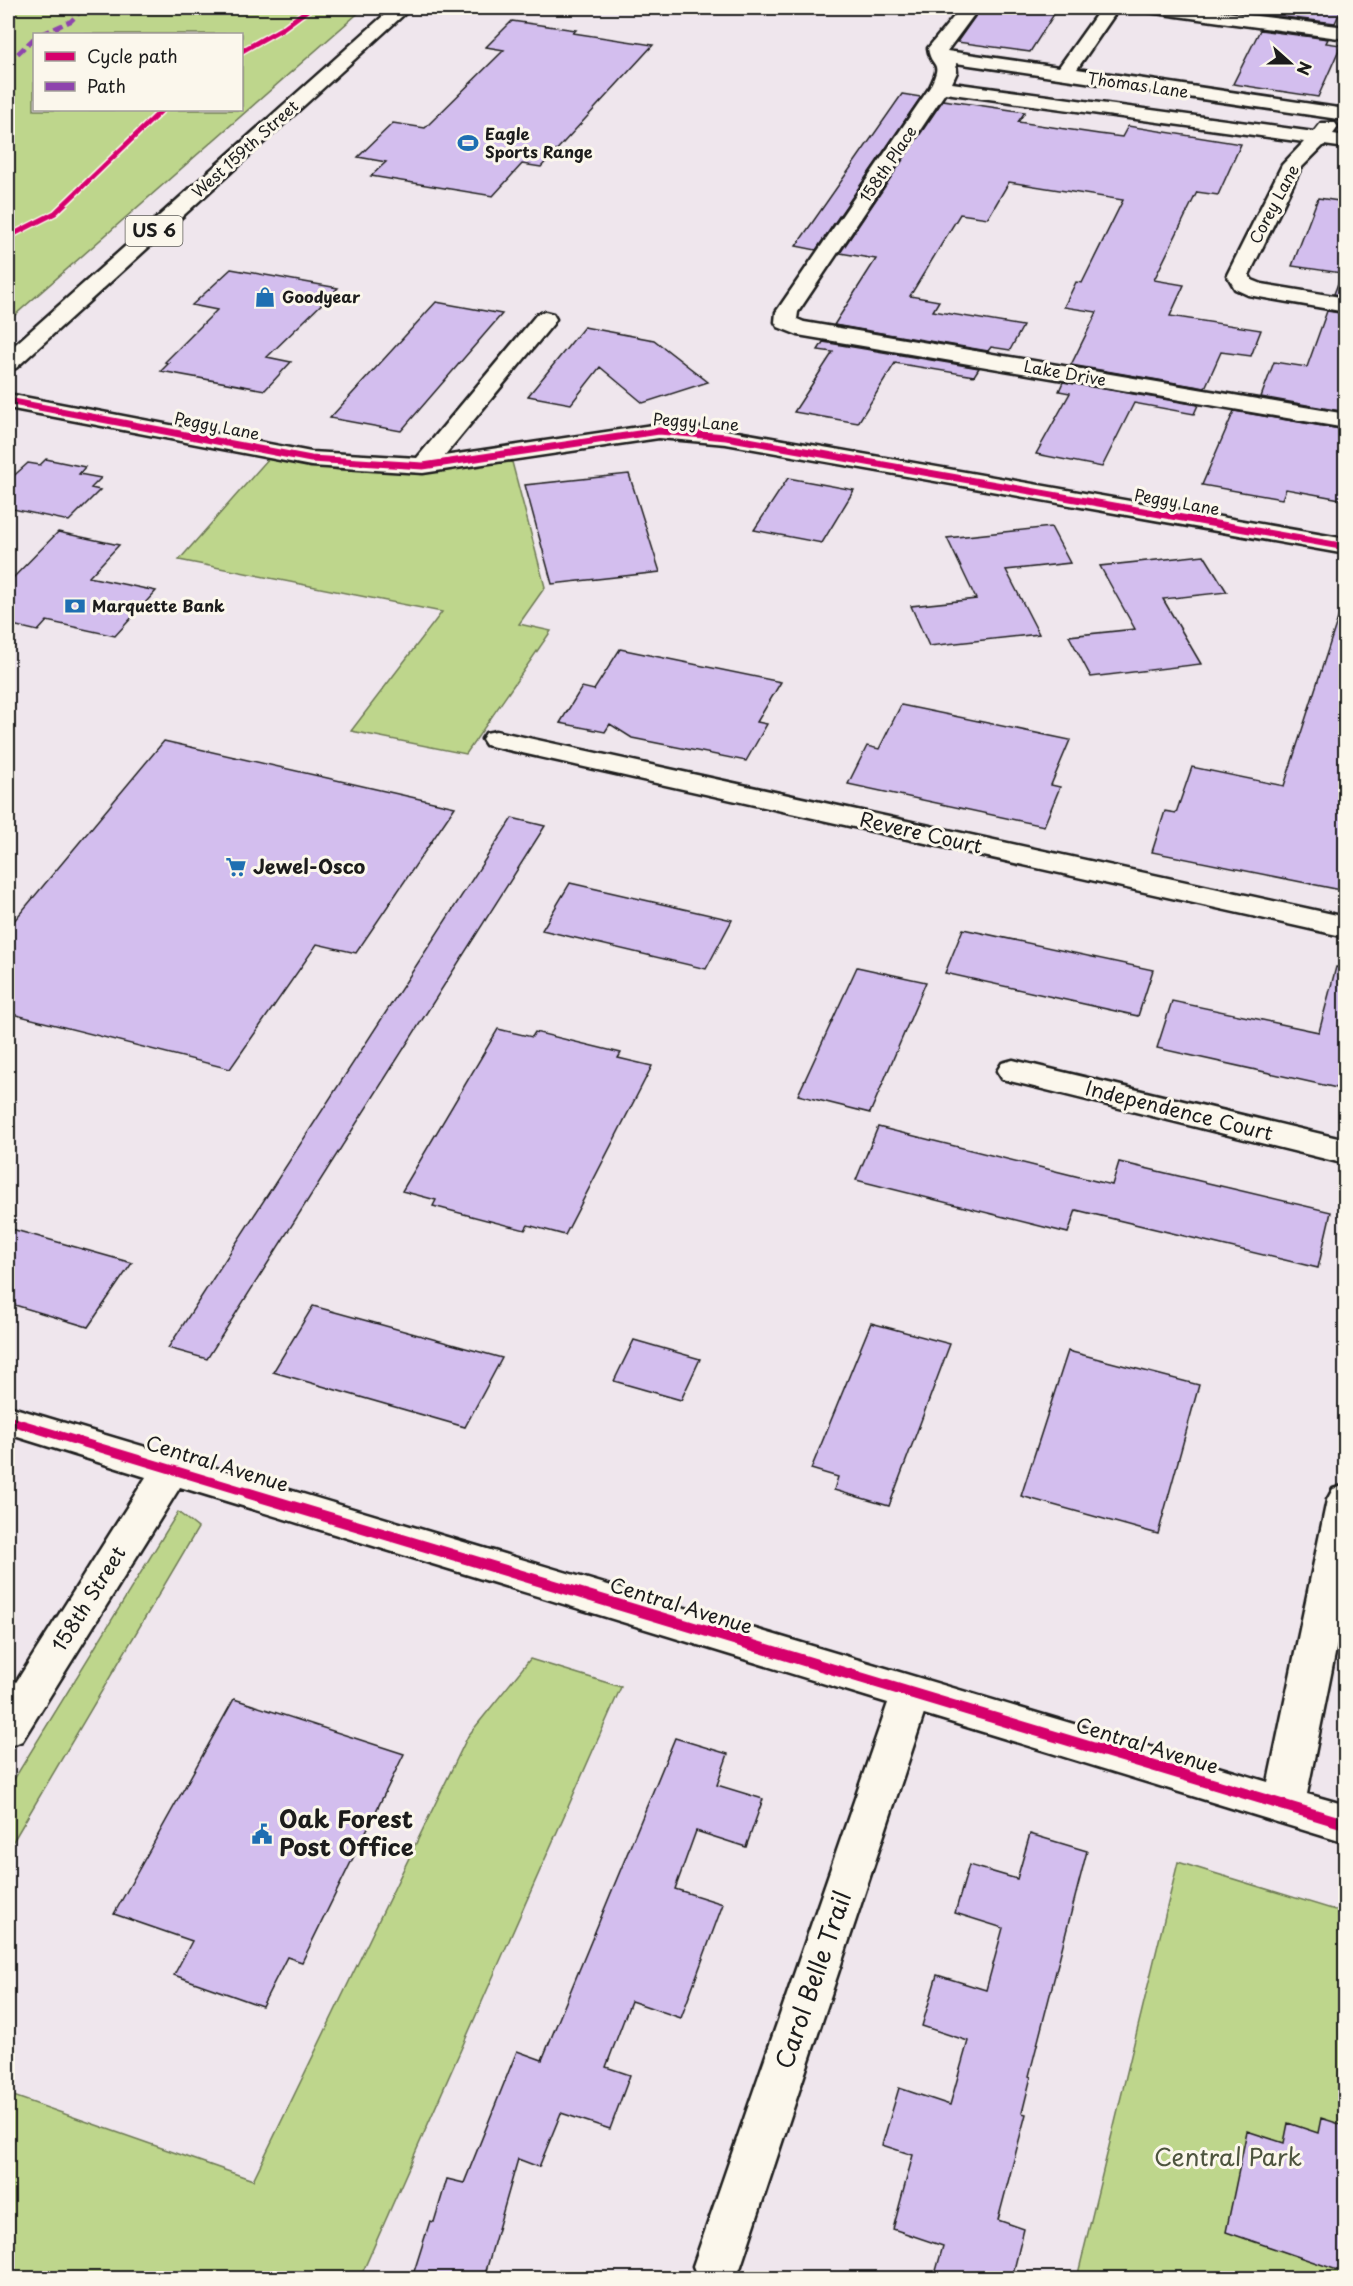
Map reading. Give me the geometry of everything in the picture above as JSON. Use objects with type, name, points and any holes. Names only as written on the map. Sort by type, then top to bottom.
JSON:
[{"type":"street","name":"West 159th Street","points":[[8,363],[402,8]]},
{"type":"street","points":[[938,56],[937,48],[970,8]]},
{"type":"street","points":[[1064,74],[1110,8]]},
{"type":"street","points":[[1155,8],[1346,33]]},
{"type":"street","name":"Thomas Lane","points":[[938,56],[1064,74],[1342,107]]},
{"type":"street","name":"158th Place","points":[[786,322],[788,312],[940,87],[947,72],[946,62],[938,56]]},
{"type":"street","name":"Thomas Lane","points":[[940,87],[1346,142]]},
{"type":"street","name":"Corey Lane","points":[[1342,107],[1320,138],[1292,165],[1238,275],[1243,284],[1256,290],[1346,305]]},
{"type":"street","points":[[423,466],[545,319]]},
{"type":"street","name":"Lake Drive","points":[[786,322],[790,326],[810,330],[1346,421]]},
{"type":"street","name":"Peggy Lane","points":[[8,401],[311,459],[423,466],[648,433],[670,432],[726,437],[1346,547]]},
{"type":"street","name":"Revere Court","points":[[496,739],[1346,927]]},
{"type":"street","name":"Independence Court","points":[[1013,1071],[1346,1152]]},
{"type":"street","name":"Central Avenue","points":[[8,1420],[1346,1824]]},
{"type":"street","name":"158th Street","points":[[8,1729],[171,1469]]},
{"type":"street","points":[[1284,1806],[1346,1500]]},
{"type":"street","name":"Carol Belle Trail","points":[[717,2266],[911,1693]]},
{"type":"green space","points":[[8,8],[364,8],[8,321]]},
{"type":"green space","points":[[269,458],[338,470],[415,471],[512,462],[545,587],[519,624],[551,631],[466,754],[351,731],[442,612],[179,560]]},
{"type":"green space","points":[[178,1512],[198,1528],[8,1850],[8,1789]]},
{"type":"green space","points":[[530,1659],[621,1687],[360,2278],[8,2278],[8,2094],[253,2180],[468,1736]]},
{"type":"green space","name":"Central Park","points":[[1178,1862],[1345,1913],[1345,2278],[1077,2278]]},
{"type":"building","points":[[981,8],[1058,8],[1030,52],[957,42]]},
{"type":"building","points":[[1271,8],[1342,8],[1335,23],[1267,15]]},
{"type":"building","name":"Eagle Sports Range","points":[[512,21],[576,30],[573,33],[653,45],[541,167],[522,164],[493,196],[371,176],[386,162],[358,157],[393,123],[425,128],[504,50],[486,47]]},
{"type":"building","points":[[1260,30],[1328,39],[1326,43],[1341,45],[1318,97],[1233,84]]},
{"type":"building","points":[[902,94],[921,97],[816,250],[796,246]]},
{"type":"building","points":[[943,100],[1025,112],[1018,122],[1099,134],[1122,137],[1128,126],[1241,144],[1218,195],[1197,192],[1154,280],[1184,285],[1170,316],[1261,330],[1251,356],[1221,352],[1205,388],[1071,365],[1097,312],[1064,307],[1076,282],[1082,283],[1123,200],[1009,182],[988,218],[960,214],[910,296],[939,301],[933,311],[1023,326],[1010,350],[991,347],[988,351],[834,325],[876,259],[840,253]]},
{"type":"building","points":[[1318,198],[1346,202],[1346,296],[1334,294],[1342,273],[1292,266]]},
{"type":"building","points":[[231,269],[338,288],[267,357],[291,362],[265,390],[161,371],[169,363],[165,362],[217,310],[192,305]]},
{"type":"building","points":[[436,302],[502,314],[401,431],[330,418]]},
{"type":"building","points":[[1327,311],[1346,314],[1346,412],[1261,397],[1274,362],[1307,367]]},
{"type":"building","points":[[584,327],[654,340],[708,382],[643,403],[600,367],[571,404],[528,396]]},
{"type":"building","points":[[823,342],[979,368],[974,376],[895,363],[858,423],[794,412],[833,352],[818,350]]},
{"type":"building","points":[[1063,382],[1198,405],[1194,414],[1134,403],[1102,467],[1036,454],[1070,393],[1059,391]]},
{"type":"building","points":[[1234,411],[1346,430],[1346,500],[1286,489],[1282,499],[1202,485]]},
{"type":"building","points":[[46,459],[85,467],[79,474],[101,478],[91,488],[100,490],[69,521],[8,508],[8,481],[28,463],[40,465]]},
{"type":"building","points":[[629,474],[660,572],[552,584],[525,485]]},
{"type":"building","points":[[788,478],[854,490],[822,543],[754,530]]},
{"type":"building","points":[[1051,527],[1070,563],[1006,570],[1039,634],[929,646],[911,606],[976,599],[947,538]]},
{"type":"building","name":"Marquette Bank","points":[[58,532],[119,545],[89,577],[156,591],[115,636],[47,621],[38,631],[8,624],[8,583]]},
{"type":"building","points":[[1204,555],[1227,592],[1163,599],[1201,664],[1091,677],[1069,636],[1135,629],[1100,566]]},
{"type":"building","points":[[1339,615],[1346,616],[1346,891],[1152,852],[1165,811],[1176,813],[1192,767],[1284,786]]},
{"type":"building","points":[[620,649],[781,682],[757,722],[767,724],[746,761],[632,738],[610,724],[605,732],[560,723],[582,687],[594,690]]},
{"type":"building","points":[[901,705],[1070,740],[1051,785],[1060,787],[1044,826],[848,784],[867,746],[879,749]]},
{"type":"building","name":"Jewel-Osco","points":[[164,741],[455,807],[356,953],[317,944],[230,1069],[8,1013],[8,928]]},
{"type":"building","points":[[512,818],[545,826],[207,1359],[168,1348]]},
{"type":"building","points":[[570,883],[732,920],[706,969],[542,930]]},
{"type":"building","points":[[963,929],[1153,970],[1138,1016],[945,973]]},
{"type":"building","points":[[857,967],[926,982],[870,1113],[798,1095]]},
{"type":"building","points":[[1336,967],[1346,968],[1346,1090],[1157,1048],[1172,1001],[1319,1032]]},
{"type":"building","points":[[498,1029],[532,1037],[535,1032],[621,1053],[618,1058],[652,1066],[565,1235],[528,1225],[525,1230],[433,1206],[436,1200],[402,1191]]},
{"type":"building","points":[[878,1127],[1112,1185],[1119,1162],[1331,1212],[1318,1268],[1076,1210],[1068,1233],[856,1180]]},
{"type":"building","points":[[8,1228],[132,1263],[88,1327],[8,1303]]},
{"type":"building","points":[[313,1306],[502,1358],[465,1427],[273,1372]]},
{"type":"building","points":[[871,1323],[950,1344],[889,1506],[834,1490],[838,1477],[811,1469]]},
{"type":"building","points":[[634,1340],[700,1359],[681,1400],[614,1381]]},
{"type":"building","points":[[1068,1351],[1199,1385],[1158,1534],[1021,1496]]},
{"type":"building","name":"Oak Forest Post Office","points":[[234,1699],[404,1754],[302,1962],[287,1957],[262,2006],[174,1975],[192,1941],[114,1914]]},
{"type":"building","points":[[675,1738],[728,1754],[717,1785],[763,1799],[746,1847],[696,1831],[675,1889],[723,1904],[681,2018],[631,2001],[606,2067],[630,2075],[610,2129],[561,2113],[539,2167],[518,2159],[484,2278],[412,2278],[430,2221],[434,2222],[447,2179],[464,2183],[517,2051],[542,2060]]},
{"type":"building","points":[[1030,1834],[1087,1851],[1029,2076],[1031,2077],[1022,2113],[1026,2114],[998,2220],[1024,2229],[1012,2278],[934,2278],[943,2246],[893,2229],[913,2155],[882,2145],[899,2088],[950,2105],[968,2041],[922,2026],[937,1975],[986,1990],[1003,1928],[955,1913],[969,1865],[1017,1879]]},
{"type":"building","points":[[1321,2118],[1346,2126],[1346,2273],[1226,2232],[1247,2131],[1284,2143],[1288,2123],[1318,2133]]},
{"type":"marked path","points":[[44,33],[71,21],[84,8]]},
{"type":"marked path","points":[[8,63],[33,39]]},
{"type":"cycle path","points":[[243,50],[283,28],[310,8]]},
{"type":"cycle path","points":[[8,237],[55,213],[161,111]]},
{"type":"cycle path","points":[[8,401],[311,459],[423,466],[659,431],[726,437],[1346,547]]},
{"type":"cycle path","points":[[8,1420],[1346,1824]]},
{"type":"place","name":"Eagle Sports Range","points":[[468,143]]},
{"type":"place","name":"Goodyear","points":[[265,297]]},
{"type":"place","name":"Marquette Bank","points":[[75,606]]},
{"type":"place","name":"Jewel-Osco","points":[[236,867]]},
{"type":"place","name":"Oak Forest Post Office","points":[[262,1834]]}]
